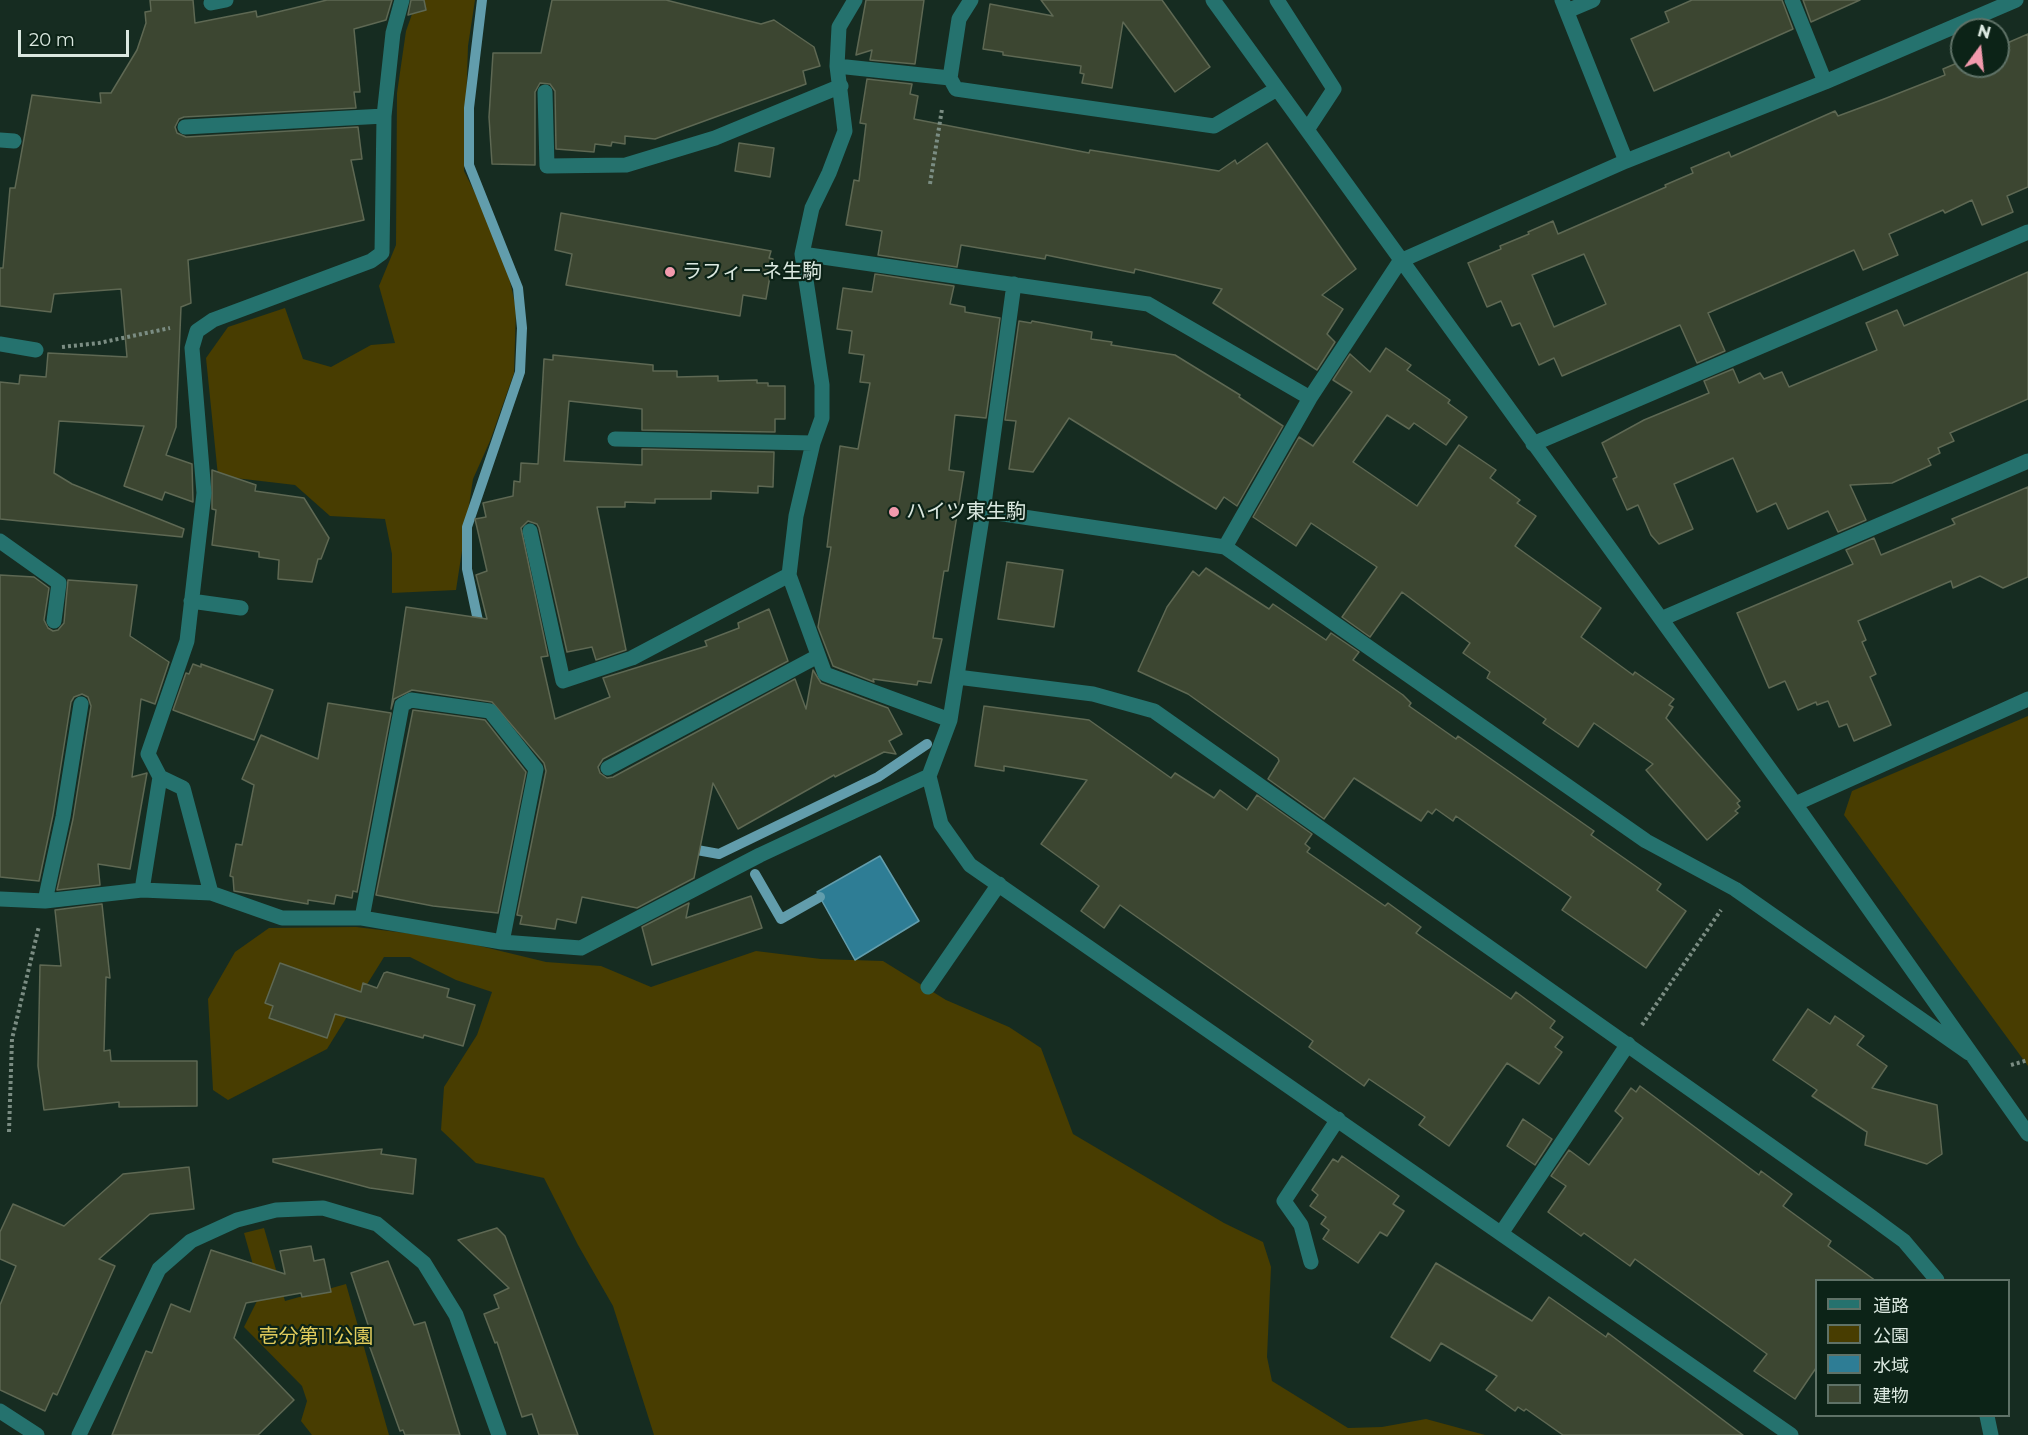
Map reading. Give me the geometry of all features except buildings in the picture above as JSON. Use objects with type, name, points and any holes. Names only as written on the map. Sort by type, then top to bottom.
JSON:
[{"type":"street","points":[[142,890],[160,777],[148,754],[186,641],[204,493],[192,348],[197,331],[213,320],[371,261],[382,253],[384,116],[393,33],[402,0]]},
{"type":"street","points":[[855,0],[839,27],[837,66],[845,131],[829,173],[812,208],[802,254],[822,386],[822,418],[813,443],[796,516],[789,575],[825,674],[950,720]]},
{"type":"street","points":[[953,84],[959,19],[971,0]]},
{"type":"street","points":[[1213,0],[1795,804],[2028,1134]]},
{"type":"street","points":[[1277,0],[1334,89],[1307,130]]},
{"type":"street","points":[[1593,0],[1564,5],[1626,161]]},
{"type":"street","points":[[1792,0],[1825,82]]},
{"type":"street","points":[[1225,547],[1310,398],[1400,261],[1626,161],[1825,82],[2005,2]]},
{"type":"street","points":[[837,66],[1214,126],[1277,89]]},
{"type":"street","points":[[545,92],[547,166],[626,165],[715,138],[840,86]]},
{"type":"street","points":[[185,127],[384,116]]},
{"type":"street","points":[[1533,444],[2028,232]]},
{"type":"street","points":[[802,254],[1148,304],[1310,398]]},
{"type":"street","points":[[1014,284],[983,511],[950,720],[930,776],[941,825],[970,865],[1502,1232],[1791,1435]]},
{"type":"street","points":[[0,344],[36,350]]},
{"type":"street","points":[[615,439],[813,443]]},
{"type":"street","points":[[1660,619],[2028,461]]},
{"type":"street","points":[[983,511],[1225,547],[1646,841],[1735,889],[1969,1053]]},
{"type":"street","points":[[530,531],[563,681],[632,658],[789,575]]},
{"type":"street","points":[[0,541],[59,583],[54,621]]},
{"type":"street","points":[[191,601],[241,608]]},
{"type":"street","points":[[608,768],[818,656]]},
{"type":"street","points":[[957,677],[1093,694],[1154,711],[1904,1241],[1935,1279]]},
{"type":"street","points":[[1795,804],[2028,699]]},
{"type":"street","points":[[362,918],[402,705],[411,700],[490,711],[536,769],[502,942]]},
{"type":"street","points":[[45,901],[63,817],[81,704]]},
{"type":"street","points":[[0,899],[45,901],[142,890],[211,893],[282,918],[362,918],[502,942],[581,948],[760,855],[930,776]]},
{"type":"street","points":[[160,777],[183,788],[211,893]]},
{"type":"street","points":[[927,987],[999,884]]},
{"type":"street","points":[[1502,1232],[1628,1044]]},
{"type":"street","points":[[1311,1262],[1302,1225],[1284,1201],[1338,1119]]},
{"type":"street","points":[[79,1435],[159,1269],[191,1241],[237,1220],[276,1210],[323,1208],[377,1224],[424,1263],[456,1315],[500,1435]]},
{"type":"street","points":[[0,1411],[37,1435]]},
{"type":"street","points":[[1987,1417],[1991,1435]]},
{"type":"path","points":[[930,184],[943,105],[953,84]]},
{"type":"path","points":[[36,350],[99,344],[178,327],[197,331]]},
{"type":"path","points":[[1628,1044],[1735,889]]},
{"type":"path","points":[[9,1132],[12,1039],[45,901]]},
{"type":"green space","points":[[417,0],[475,0],[468,46],[464,171],[493,229],[508,273],[516,308],[514,373],[490,441],[473,479],[456,590],[392,593],[392,554],[385,519],[330,516],[295,485],[218,476],[206,358],[228,327],[285,308],[303,359],[331,367],[371,345],[395,343],[379,286],[396,245],[397,93],[406,31]]},
{"type":"green space","points":[[2028,716],[2028,1066],[1844,815],[1852,791]]},
{"type":"green space","points":[[356,927],[447,938],[546,962],[601,966],[651,987],[756,951],[821,959],[883,961],[946,1000],[1009,1027],[1041,1048],[1073,1134],[1224,1223],[1263,1242],[1271,1267],[1267,1357],[1272,1381],[1348,1428],[1382,1427],[1426,1419],[1485,1435],[654,1435],[613,1306],[578,1245],[544,1178],[476,1163],[441,1130],[444,1087],[477,1035],[492,992],[456,980],[410,957],[384,957],[327,1049],[228,1100],[213,1090],[208,999],[235,952],[269,928]]},
{"type":"green space","name":"壱分第11公園","points":[[264,1228],[285,1301],[346,1284],[389,1435],[312,1435],[301,1421],[307,1401],[302,1386],[244,1327],[261,1293],[244,1233]]},
{"type":"water","points":[[880,856],[919,921],[855,960],[817,892]]},
{"type":"waterway","points":[[480,630],[467,569],[467,527],[520,372],[522,328],[518,288],[469,165],[469,108],[482,0]]},
{"type":"waterway","points":[[686,848],[719,854],[878,777],[927,744]]},
{"type":"waterway","points":[[755,874],[781,919],[820,897]]},
{"type":"place","name":"ラフィーネ生駒","points":[[670,272]]},
{"type":"place","name":"ハイツ東生駒","points":[[894,512]]}]
